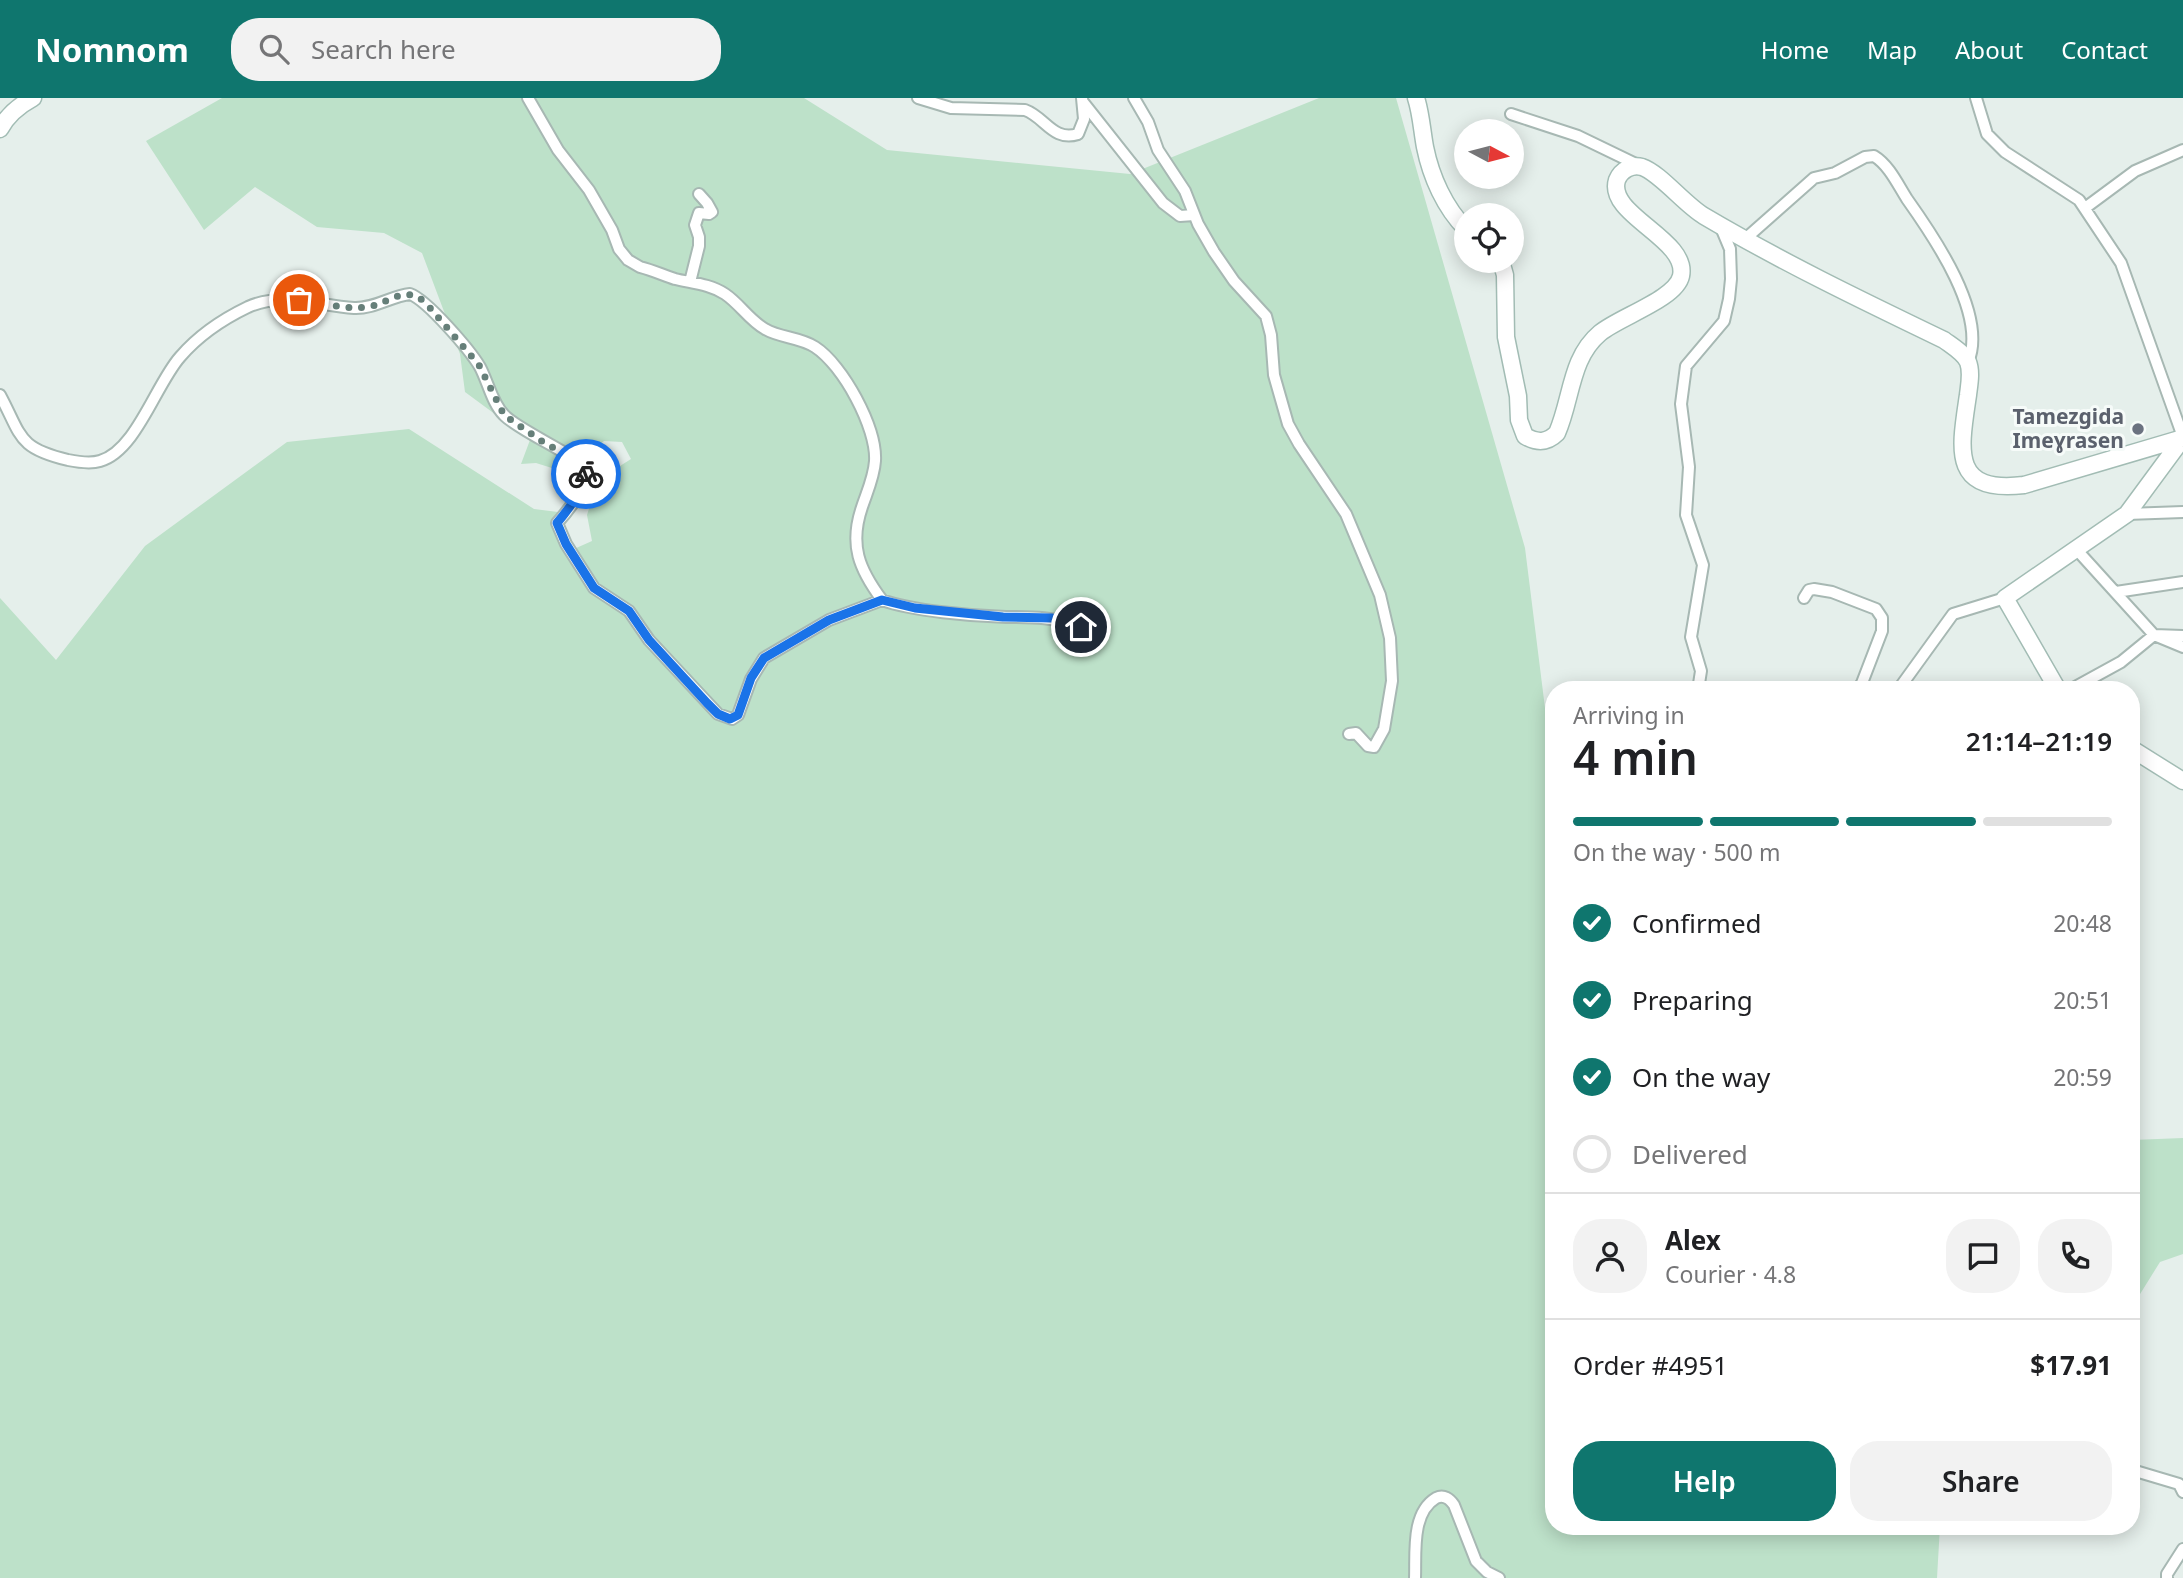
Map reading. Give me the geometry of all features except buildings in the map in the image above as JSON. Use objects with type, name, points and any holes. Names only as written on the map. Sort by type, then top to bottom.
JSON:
[{"type":"main road","points":[[1,124],[33,98]]},
{"type":"main road","points":[[1416,98],[1426,150],[1437,186],[1454,216]]},
{"type":"main road","points":[[1504,273],[1506,337],[1518,396],[1519,420],[1525,436],[1542,442],[1551,438],[1562,422],[1570,387],[1589,343],[1616,322],[1668,293],[1681,277],[1682,267],[1677,256],[1627,208],[1616,190],[1616,182],[1621,172],[1629,167],[1641,167],[1659,178],[1697,212],[1744,240],[1944,340],[1959,351],[1968,362],[1969,382],[1962,441],[1963,456],[1968,470],[1979,482],[2003,488],[2024,485],[2183,437]]},
{"type":"main road","points":[[2053,681],[2005,598],[2127,514],[2183,437]]},
{"type":"main road","points":[[2140,755],[2183,781]]},
{"type":"street","points":[[528,98],[558,150],[589,190],[625,257],[640,267],[721,291],[769,332],[815,346],[829,359],[863,410],[872,438],[875,459],[857,526],[858,563],[882,600]]},
{"type":"street","points":[[918,98],[951,108],[1025,110],[1035,114],[1053,131],[1068,136],[1077,134],[1081,129],[1084,119],[1083,100]]},
{"type":"street","points":[[1134,98],[1148,122],[1158,150],[1185,191],[1194,215],[1223,267],[1266,316],[1271,335],[1274,376],[1288,424],[1346,514],[1366,558],[1384,609],[1390,638],[1392,681],[1384,729],[1376,745],[1371,747],[1356,733],[1349,734]]},
{"type":"street","points":[[1976,98],[1987,134],[2006,152],[2079,200],[2122,263],[2183,437]]},
{"type":"street","points":[[1083,100],[1163,203],[1180,216],[1194,215]]},
{"type":"street","points":[[1511,114],[1578,136],[1641,167]]},
{"type":"street","points":[[2085,208],[2136,171],[2183,150]]},
{"type":"street","points":[[1744,240],[1814,178],[1835,173],[1865,157],[1874,156],[1888,169],[1936,240],[1952,270],[1973,334],[1974,349],[1968,362]]},
{"type":"street","points":[[690,282],[699,246],[696,220],[699,213],[712,212],[699,194]]},
{"type":"street","points":[[1699,681],[1701,671],[1691,637],[1703,565],[1686,515],[1689,467],[1681,404],[1686,366],[1724,321],[1729,299],[1730,249],[1720,225]]},
{"type":"street","points":[[0,395],[14,426],[26,444],[36,450],[82,463],[100,461],[123,447],[164,379],[195,340],[250,307],[266,302],[290,300],[355,308],[372,306],[410,294],[425,302],[479,365],[504,415],[546,444],[580,461],[585,468],[585,483],[571,507],[557,523],[566,544],[594,588],[629,611],[649,640],[718,714],[730,719],[738,715],[754,671],[771,652],[829,620],[882,600],[915,608],[1003,617],[1052,618],[1081,627]]},
{"type":"street","points":[[2127,514],[2183,512]]},
{"type":"street","points":[[2076,550],[2154,635],[2183,648]]},
{"type":"street","points":[[2116,592],[2183,582]]},
{"type":"street","points":[[1804,598],[1809,590],[1814,589],[1832,592],[1876,609],[1882,618],[1882,631],[1863,681]]},
{"type":"street","points":[[1905,681],[1953,614],[2005,598]]},
{"type":"street","points":[[2086,681],[2121,662],[2154,635],[2183,636]]},
{"type":"street","points":[[2140,1472],[2182,1486]]},
{"type":"street","points":[[1415,1578],[1420,1517],[1437,1497],[1443,1496],[1450,1499],[1454,1505],[1476,1561],[1487,1573],[1499,1578]]},
{"type":"street","points":[[2167,1578],[2166,1574],[2183,1549]]},
{"type":"green space","points":[[222,98],[804,98],[887,150],[1130,174],[1319,98],[1396,98],[1525,548],[1545,708],[1545,1535],[1939,1535],[1937,1578],[0,1578],[0,598],[56,660],[145,546],[287,442],[409,429],[534,509],[558,512],[574,549],[592,541],[587,515],[598,480],[631,459],[622,442],[604,441],[586,456],[569,461],[569,473],[561,481],[555,469],[536,463],[521,464],[530,440],[465,392],[460,354],[422,253],[384,233],[317,227],[255,187],[204,230],[146,141]]},
{"type":"green space","points":[[2183,1138],[2183,1254],[2160,1262],[2140,1294],[2140,1140]]},
{"type":"way so far","points":[[299,300],[355,308],[372,306],[401,295],[418,296],[479,365],[504,415],[546,444],[580,461],[586,474]]},
{"type":"place","name":"Tamezgida Imeɣrasen","points":[[2138,429]]},
{"type":"route","points":[[586,474],[585,483],[571,507],[557,523],[580,569],[594,588],[629,611],[649,640],[707,703],[718,714],[730,719],[738,715],[751,678],[759,663],[771,652],[816,626],[882,600],[905,607],[1003,617],[1052,618],[1081,627]]}]
